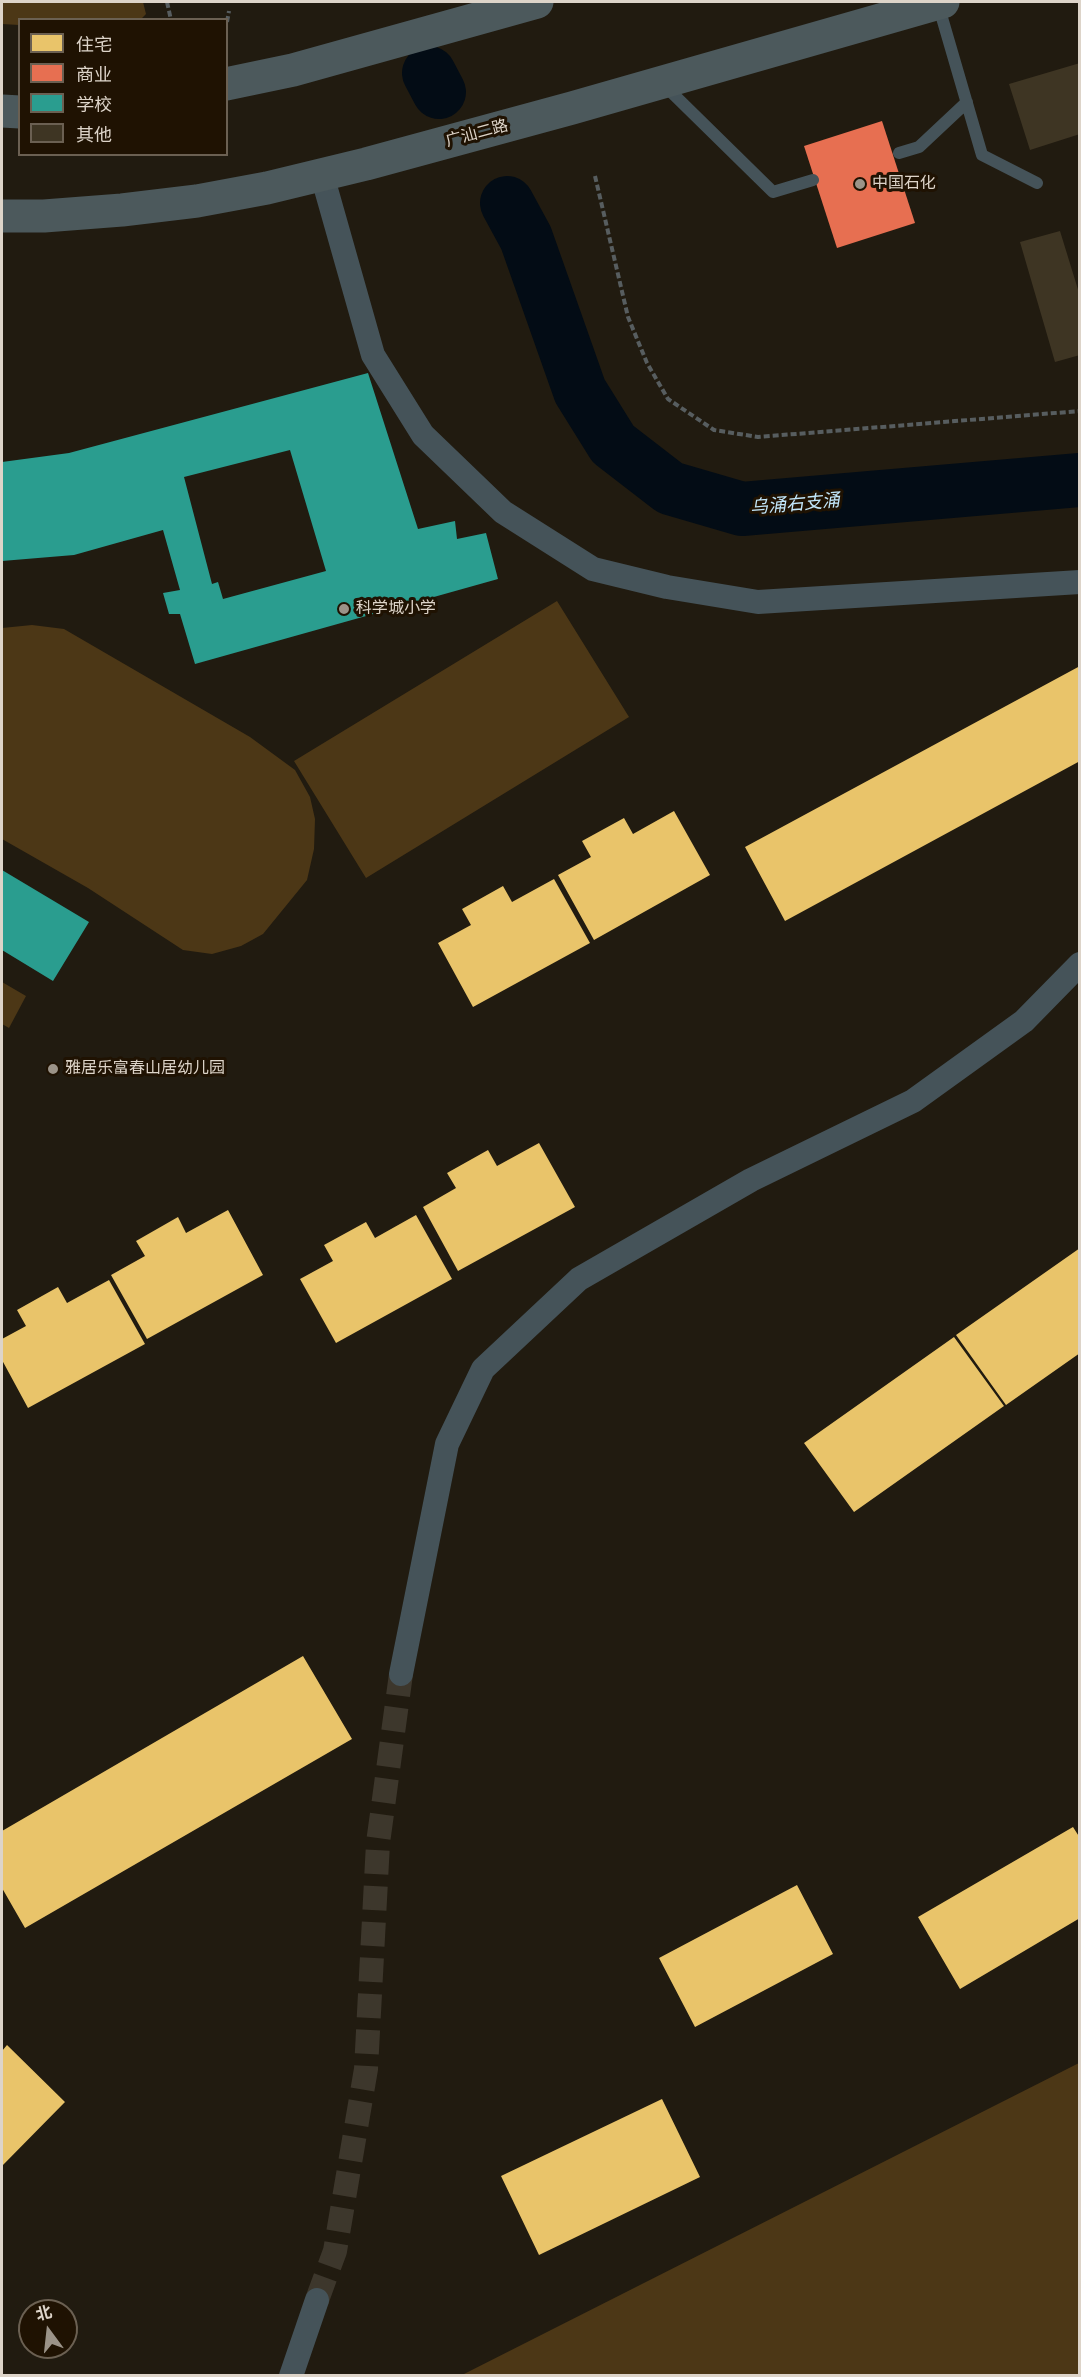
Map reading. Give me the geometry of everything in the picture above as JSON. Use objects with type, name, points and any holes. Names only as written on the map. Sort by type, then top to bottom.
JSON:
[{"type":"highway","name":"广汕二路","points":[[2,216],[44,216],[122,210],[197,201],[322,175],[572,108],[941,2]]},
{"type":"highway","points":[[228,84],[293,70],[522,6]]},
{"type":"highway","points":[[2,111],[18,112]]},
{"type":"street","points":[[322,175],[373,355],[423,435],[503,512],[593,569],[667,587],[758,602],[1080,582]]},
{"type":"street","points":[[401,1674],[447,1444],[483,1369],[579,1279],[751,1180],[913,1101],[1024,1021],[1080,964]]},
{"type":"street","points":[[291,2376],[317,2300]]},
{"type":"lane","points":[[941,2],[982,155],[1037,183]]},
{"type":"lane","points":[[661,82],[773,192],[813,180]]},
{"type":"lane","points":[[899,153],[919,147],[967,102]]},
{"type":"path","points":[[167,2],[171,18]]},
{"type":"path","points":[[228,18],[229,11]]},
{"type":"path","points":[[595,176],[628,317],[647,363],[668,399],[714,430],[758,437],[1080,411]]},
{"type":"shaded area","points":[[2,2],[143,2],[146,14],[142,18],[18,18],[18,25],[2,24]]},
{"type":"shaded area","points":[[557,601],[629,717],[366,878],[294,761]]},
{"type":"shaded area","points":[[32,625],[64,629],[250,737],[295,770],[310,797],[315,819],[314,849],[307,880],[263,934],[241,946],[212,954],[183,950],[88,888],[2,839],[2,628]]},
{"type":"shaded area","points":[[2,982],[26,996],[9,1028],[2,1024]]},
{"type":"shaded area","points":[[1079,2063],[1079,2375],[462,2375]]},
{"type":"building: 住宅","points":[[1080,666],[1080,761],[785,921],[745,847]]},
{"type":"building: 住宅","points":[[674,811],[710,875],[594,940],[558,875],[591,857],[582,841],[624,818],[633,834]]},
{"type":"building: 住宅","points":[[554,879],[590,943],[473,1007],[438,943],[471,925],[462,909],[503,886],[512,902]]},
{"type":"building: 住宅","points":[[539,1143],[575,1207],[458,1271],[423,1207],[456,1188],[447,1173],[488,1150],[497,1166]]},
{"type":"building: 住宅","points":[[228,1210],[263,1275],[147,1339],[111,1275],[145,1256],[136,1241],[178,1217],[186,1233]]},
{"type":"building: 住宅","points":[[416,1215],[452,1279],[336,1343],[300,1279],[333,1261],[324,1245],[366,1222],[375,1238]]},
{"type":"building: 住宅","points":[[1080,1248],[1080,1353],[1006,1405],[956,1335]]},
{"type":"building: 住宅","points":[[109,1280],[145,1344],[28,1408],[2,1360],[2,1339],[26,1326],[17,1310],[58,1287],[67,1303]]},
{"type":"building: 住宅","points":[[954,1337],[1004,1406],[854,1512],[804,1443]]},
{"type":"building: 住宅","points":[[303,1656],[352,1739],[25,1928],[2,1888],[2,1831]]},
{"type":"building: 住宅","points":[[1073,1827],[1080,1838],[1080,1918],[960,1989],[918,1917]]},
{"type":"building: 住宅","points":[[797,1885],[833,1954],[695,2027],[659,1958]]},
{"type":"building: 住宅","points":[[7,2045],[65,2102],[2,2166],[2,2051]]},
{"type":"building: 住宅","points":[[662,2099],[700,2177],[539,2255],[501,2176]]},
{"type":"building: 商业","name":"中国石化","points":[[882,121],[915,223],[837,248],[804,146]]},
{"type":"building: 学校","points":[[368,373],[418,529],[455,521],[457,539],[486,533],[498,579],[195,664],[180,614],[169,614],[163,593],[180,590],[163,530],[74,555],[2,561],[2,462],[69,453]],"holes":[[[290,450],[326,571],[223,599],[218,582],[212,584],[184,477]]]},
{"type":"building: 学校","points":[[2,870],[89,922],[53,981],[2,950]]},
{"type":"building: 其他","points":[[1080,63],[1080,134],[1030,150],[1009,84]]},
{"type":"building: 其他","points":[[1060,231],[1080,296],[1080,355],[1055,362],[1020,242]]},
{"type":"waterway","name":"乌涌右支涌","points":[[429,73],[439,92]]},
{"type":"waterway","name":"乌涌右支涌","points":[[507,203],[526,238],[580,391],[613,444],[670,488],[742,509],[1080,480]]},
{"type":"tunnel","points":[[317,2300],[335,2251],[366,2069],[378,1843],[401,1674]]},
{"type":"place","name":"中国石化","points":[[860,184]]},
{"type":"place","name":"科学城小学","points":[[344,609]]},
{"type":"place","name":"雅居乐富春山居幼儿园","points":[[53,1069]]}]
